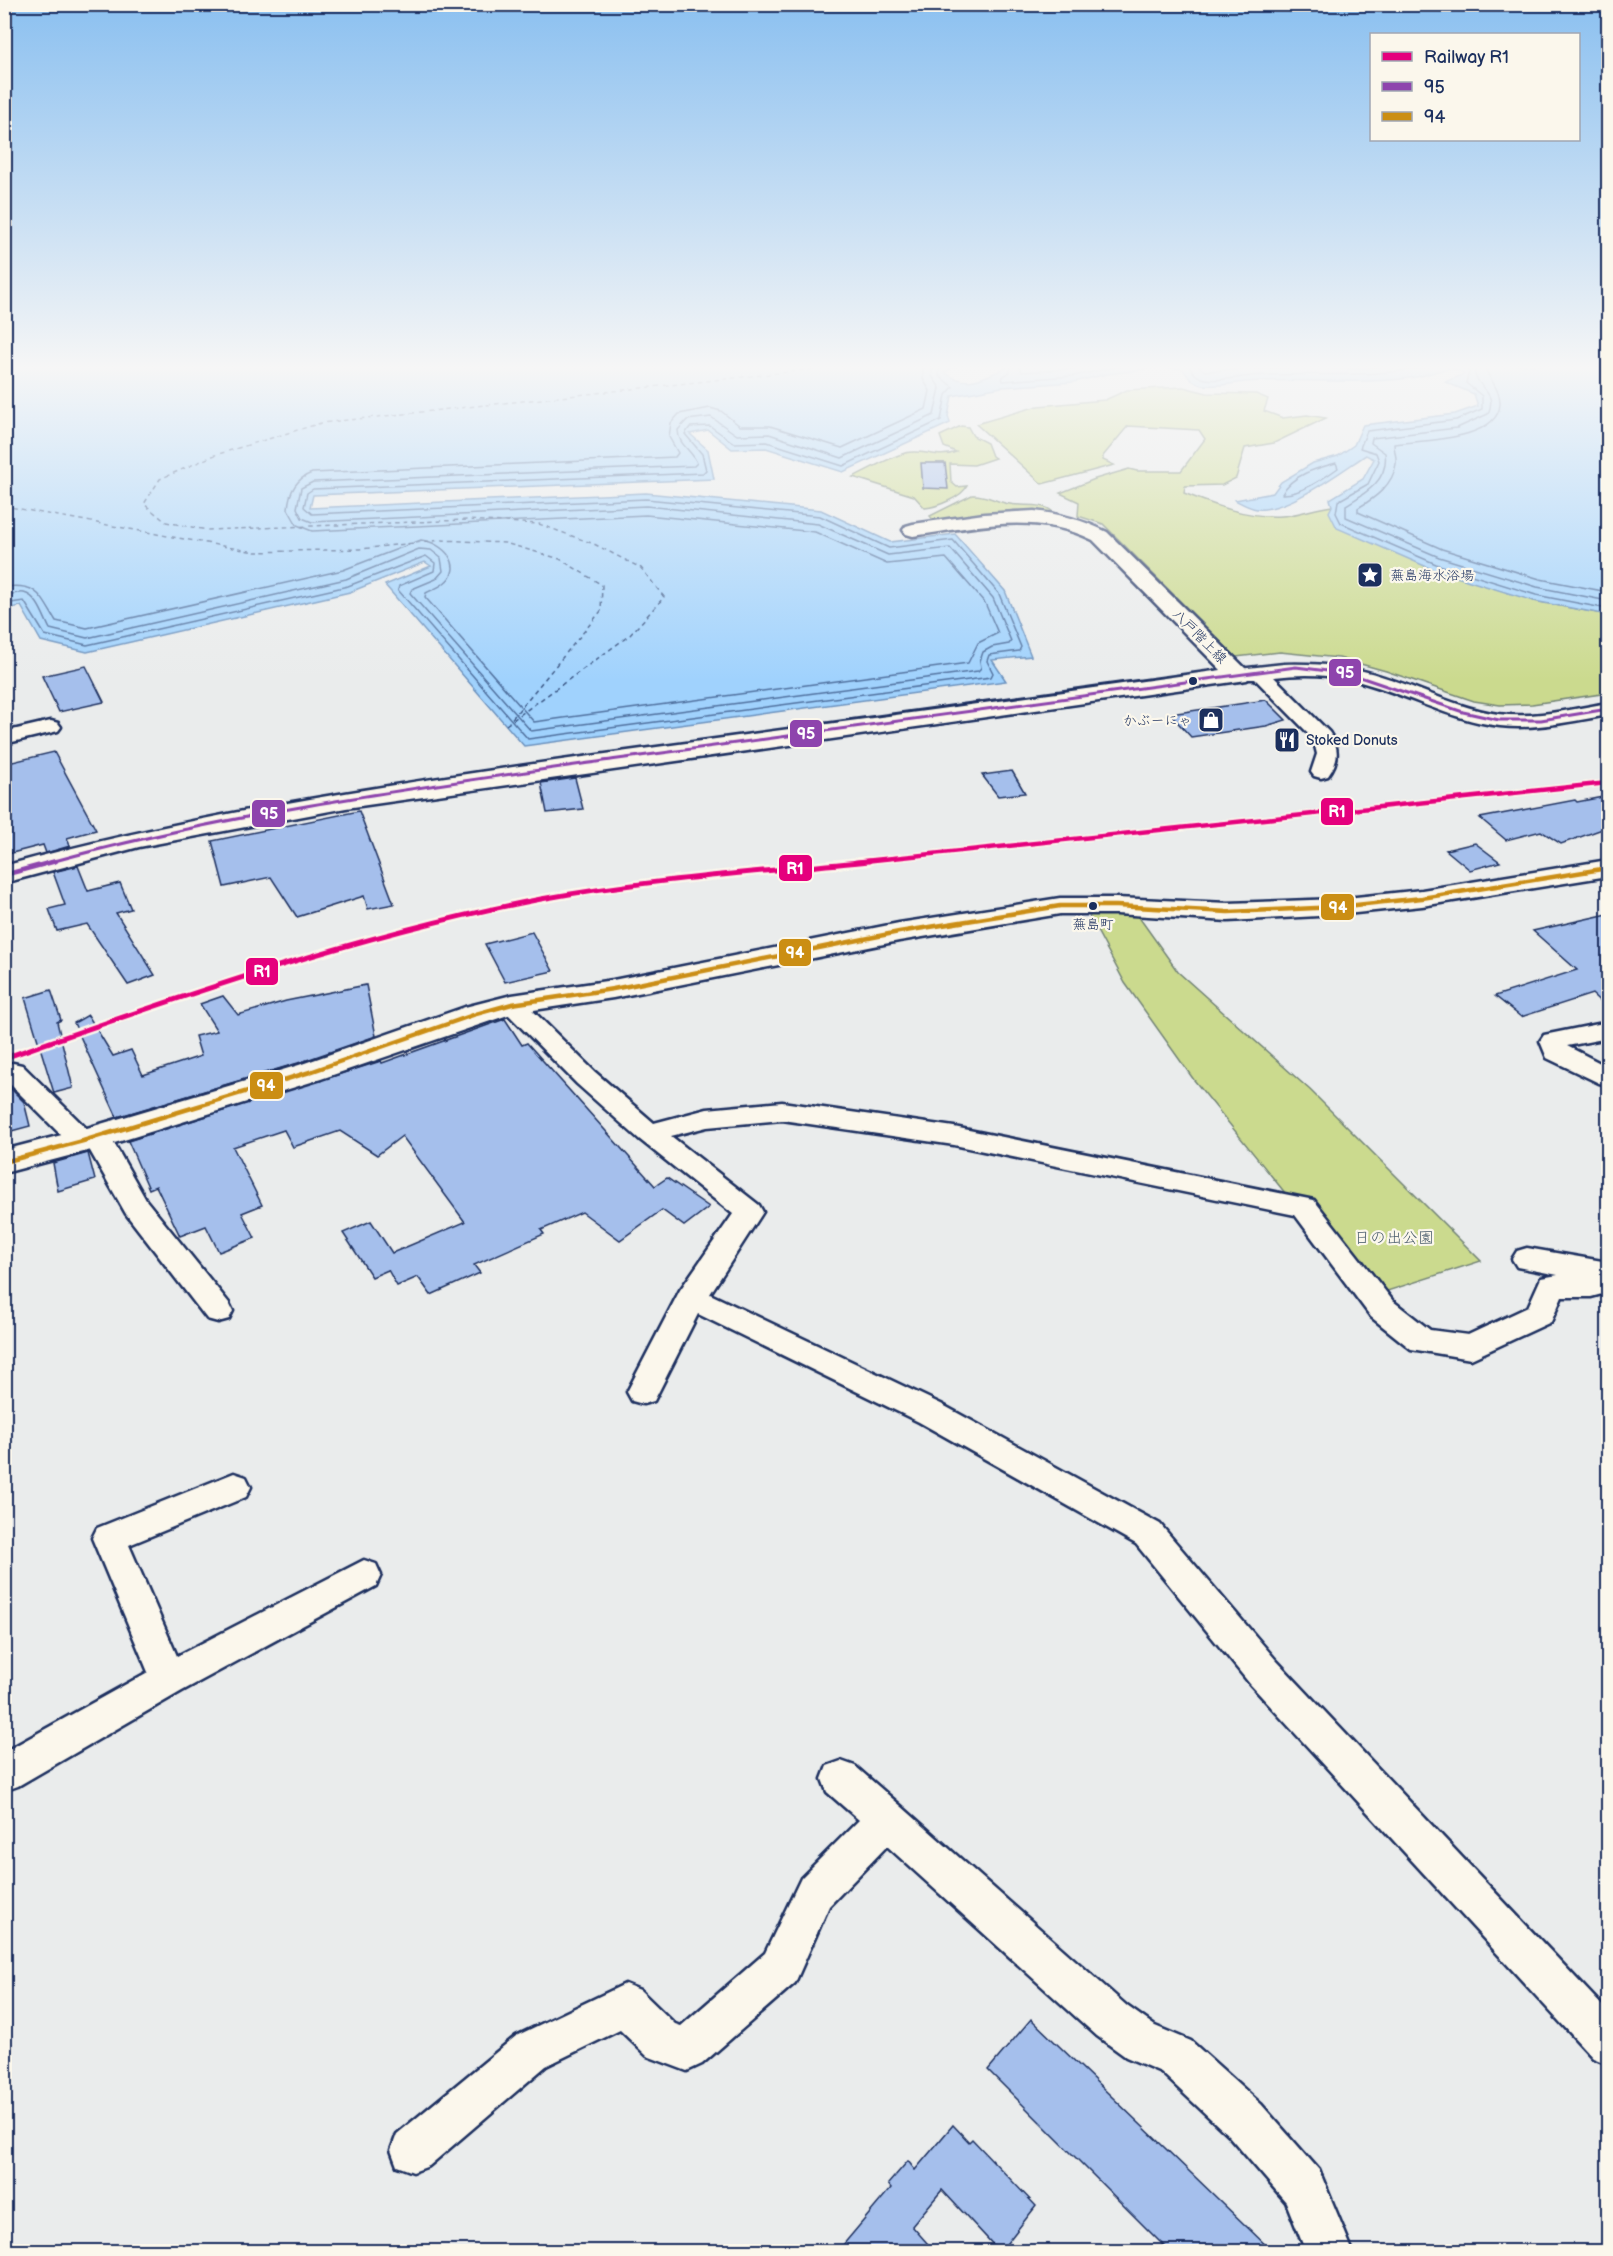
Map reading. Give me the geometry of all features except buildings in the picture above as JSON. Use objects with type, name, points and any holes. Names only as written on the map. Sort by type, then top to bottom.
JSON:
[{"type":"main road","name":"八戸階上線","points":[[913,531],[1033,516],[1057,518],[1080,525],[1100,536],[1249,673]]},
{"type":"main road","name":"八戸階上線","points":[[4,874],[132,842],[324,803],[636,757],[1249,673]]},
{"type":"main road","points":[[4,1162],[90,1139],[310,1072],[512,1004],[613,989],[1012,912],[1060,906],[1116,906],[1228,912],[1337,907],[1422,898],[1605,872]]},
{"type":"street","points":[[1249,673],[1296,667],[1334,670],[1388,685],[1453,709],[1500,720],[1551,719],[1608,709]]},
{"type":"street","points":[[1249,673],[1322,736],[1328,748],[1328,761],[1321,772]]},
{"type":"street","points":[[4,738],[51,727]]},
{"type":"street","points":[[512,1004],[586,1078],[749,1212],[691,1298],[643,1392]]},
{"type":"street","points":[[1608,1030],[1553,1041],[1556,1052],[1608,1077]]},
{"type":"street","points":[[13,1071],[90,1139],[145,1221],[218,1311]]},
{"type":"street","points":[[649,1132],[707,1118],[782,1111],[954,1136],[1304,1207],[1382,1309],[1422,1341],[1471,1347],[1540,1314],[1552,1286],[1598,1282]]},
{"type":"street","points":[[1527,1259],[1598,1282]]},
{"type":"street","points":[[691,1298],[930,1413],[1148,1534],[1263,1672],[1608,2043]]},
{"type":"street","points":[[169,1679],[109,1538],[234,1487]]},
{"type":"street","points":[[4,1773],[169,1679],[364,1575]]},
{"type":"street","points":[[841,1779],[1112,2021],[1141,2042],[1176,2056],[1245,2120],[1303,2186],[1330,2252]]},
{"type":"street","points":[[413,2150],[531,2051],[625,2005],[662,2041],[687,2049],[780,1968],[815,1892],[886,1820]]},
{"type":"green space","points":[[867,470],[950,470],[951,482],[957,487],[967,486],[949,501],[925,508],[914,496],[853,477]]},
{"type":"green space","points":[[1027,470],[1094,470],[1042,484]]},
{"type":"green space","points":[[1125,470],[1238,470],[1236,478],[1222,485],[1185,486],[1184,493],[1220,507],[1269,516],[1288,515],[1332,506],[1534,601],[1608,615],[1608,693],[1532,704],[1500,705],[1474,701],[1386,671],[1339,658],[1280,652],[1236,657],[1103,524],[1078,516],[1079,502],[1060,493]]},
{"type":"green space","points":[[972,495],[1010,504],[1044,507],[1053,512],[1015,510],[934,521],[930,516]]},
{"type":"green space","name":"日の出公園","points":[[1136,913],[1178,972],[1310,1090],[1481,1261],[1381,1293],[1290,1199],[1194,1080],[1125,983],[1088,914]]},
{"type":"water","points":[[5,470],[712,470],[714,479],[313,495],[310,508],[646,493],[821,510],[890,542],[955,534],[1005,591],[1031,656],[992,660],[1006,681],[524,746],[385,585],[431,566],[425,562],[350,592],[87,652],[41,641],[21,606],[5,609]]},
{"type":"water","points":[[1301,470],[1343,470],[1298,498],[1270,508],[1248,507],[1235,500],[1273,493],[1281,482]]},
{"type":"water","points":[[1368,470],[1608,470],[1608,615],[1534,601],[1434,570],[1337,528],[1329,512],[1332,506],[1330,499],[1363,479]]},
{"type":"ferry route","points":[[180,470],[160,479],[144,504],[166,522],[207,530],[467,520],[539,524],[594,544],[641,568],[664,597],[630,635],[506,725]]},
{"type":"ferry route","points":[[4,506],[255,552],[360,549],[441,540],[505,543],[560,559],[602,585],[601,611],[509,722]]},
{"type":"rail line","name":"R1","points":[[4,1058],[189,995],[313,956],[439,922],[541,899],[693,877],[808,867],[1608,783]]},
{"type":"transit line","name":"95","points":[[4,875],[76,855],[222,822],[370,796],[944,714],[1296,667],[1351,674],[1463,712],[1499,720],[1541,720],[1608,709]]},
{"type":"transit line","name":"94","points":[[4,1162],[83,1141],[310,1072],[476,1014],[512,1004],[613,989],[899,932],[1060,906],[1116,906],[1228,912],[1337,907],[1422,898],[1608,868]]},
{"type":"place","name":"蕪島海水浴場","points":[[1370,575]]},
{"type":"place","name":"かぶーにゃ","points":[[1211,720]]},
{"type":"place","name":"Stoked Donuts","points":[[1287,740]]},
{"type":"place","name":"蕪島町","points":[[1093,906]]}]
